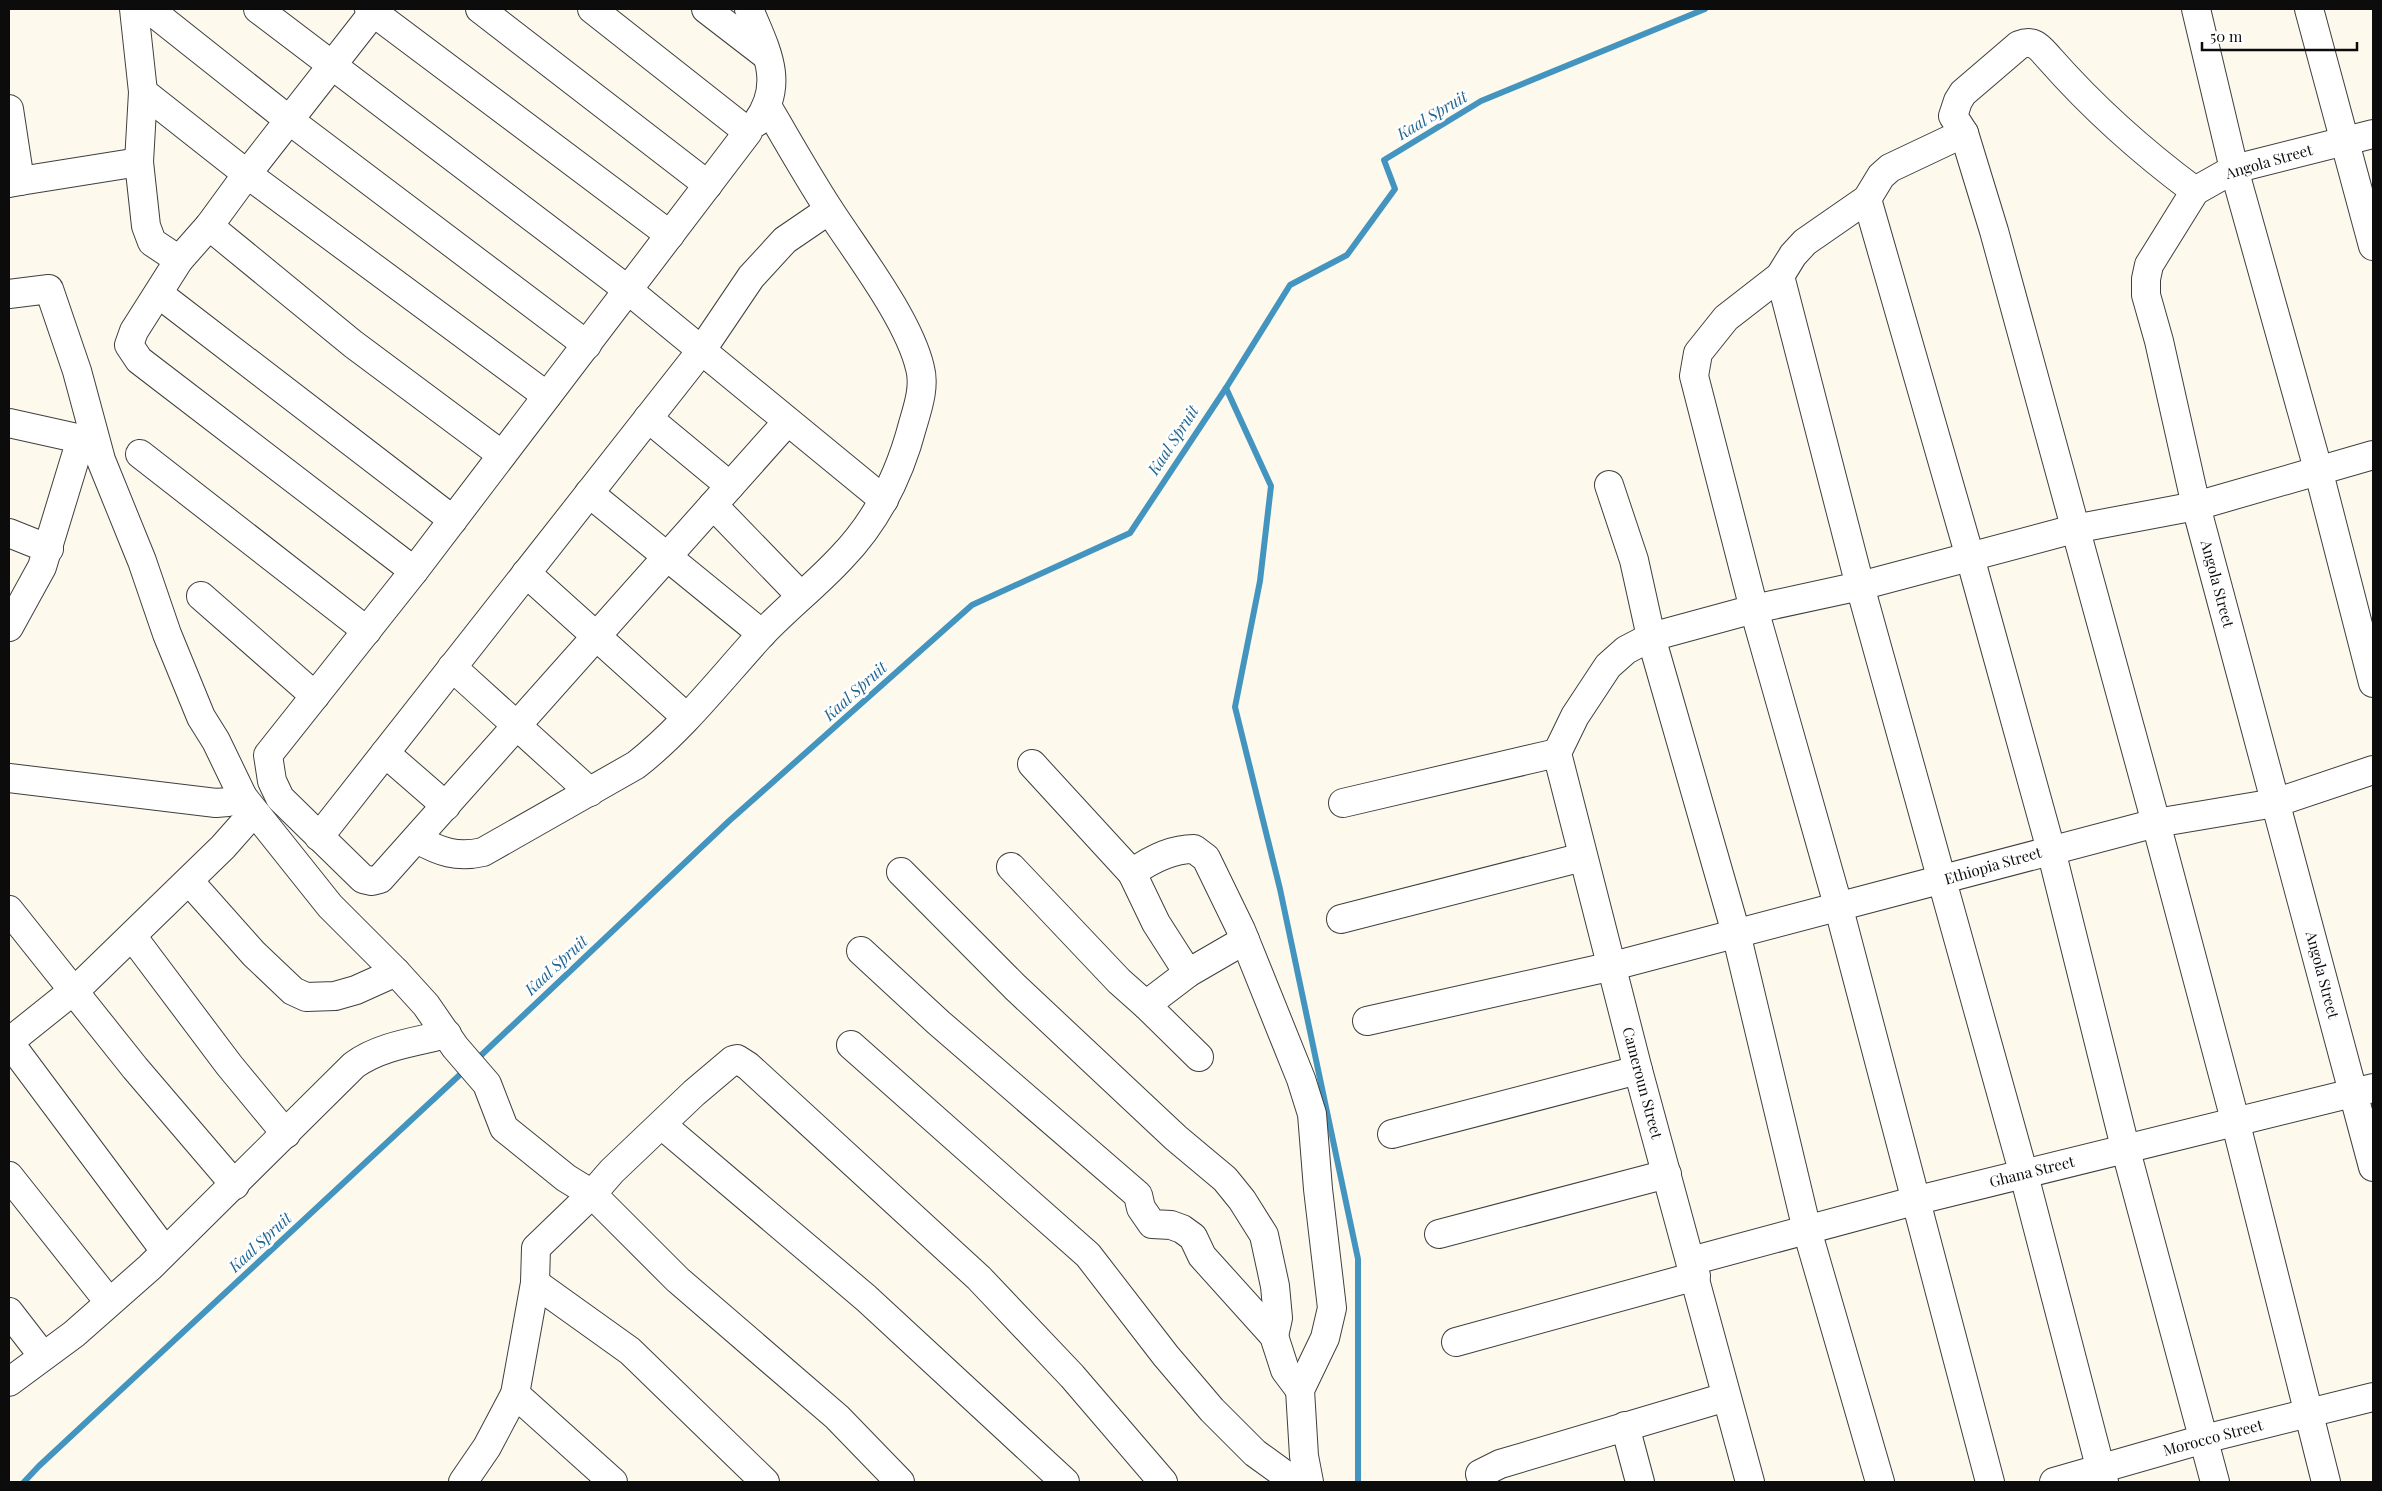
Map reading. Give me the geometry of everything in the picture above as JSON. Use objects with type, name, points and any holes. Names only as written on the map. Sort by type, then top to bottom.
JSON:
[{"type":"street","points":[[134,9],[143,92],[139,162],[149,235],[158,246],[179,260]]},
{"type":"street","points":[[149,9],[289,120],[587,345]]},
{"type":"street","points":[[258,9],[628,290],[884,500]]},
{"type":"street","points":[[480,9],[708,185]]},
{"type":"street","points":[[592,9],[748,132]]},
{"type":"street","points":[[706,9],[767,56]]},
{"type":"street","points":[[749,9],[767,56],[773,84],[767,106],[453,520],[268,755],[267,762],[272,781],[280,798],[363,879],[372,881],[386,874],[787,422]]},
{"type":"street","points":[[2196,9],[2234,169],[2318,469],[2373,683]]},
{"type":"street","points":[[2308,9],[2373,246]]},
{"type":"street","points":[[414,570],[133,354],[129,345],[130,338],[179,260],[209,226],[373,10],[670,235]]},
{"type":"street","points":[[2195,191],[2120,133],[2034,43],[2025,43],[2015,47],[1971,85],[1958,101],[1953,116],[1964,133],[1994,231],[2156,823],[2235,1120],[2326,1482]]},
{"type":"street","points":[[143,92],[247,174],[547,396]]},
{"type":"street","points":[[417,839],[445,854],[465,855],[483,852],[636,765],[658,748],[762,634],[841,559],[863,533],[884,500],[909,439],[922,387],[921,369],[908,337],[885,295],[829,210],[767,106]]},
{"type":"street","points":[[9,109],[14,182],[139,162]]},
{"type":"street","points":[[1964,133],[1890,168],[1873,187],[1868,199],[1805,242],[1780,276],[1726,318],[1704,344],[1698,353],[1694,366],[1694,376],[1754,609],[1838,905],[1914,1200],[1990,1482]]},
{"type":"street","name":"Angola Street","points":[[2373,134],[2234,169],[2195,191],[2149,265],[2146,295],[2159,341],[2196,506],[2276,803],[2363,1091],[2373,1167]]},
{"type":"street","points":[[1868,199],[2051,850],[2125,1147],[2216,1482]]},
{"type":"street","points":[[319,837],[701,350],[751,277],[785,240],[829,210]]},
{"type":"street","points":[[209,226],[353,344],[502,455]]},
{"type":"street","points":[[1780,276],[1860,586],[2024,1175],[2103,1476]]},
{"type":"street","points":[[9,294],[49,289],[77,371],[87,438],[114,494],[142,561],[167,634],[189,689],[249,804],[330,906],[426,1004],[451,1041],[487,1084],[499,1119],[508,1132],[566,1178],[592,1194],[678,1280],[837,1417],[900,1482]]},
{"type":"street","points":[[159,294],[453,520]]},
{"type":"street","points":[[648,418],[722,495],[802,596]]},
{"type":"street","points":[[9,423],[87,438]]},
{"type":"street","points":[[9,627],[42,567],[87,438]]},
{"type":"street","points":[[140,454],[367,631]]},
{"type":"street","points":[[1342,803],[1557,753],[1575,716],[1608,666],[1626,650],[1651,636],[1754,609],[1860,586],[2074,529],[2196,506],[2318,469],[2373,455]]},
{"type":"street","points":[[1609,485],[1634,560],[1651,636],[1736,933],[1807,1230],[1880,1482]]},
{"type":"street","points":[[589,493],[666,558],[762,634]]},
{"type":"street","points":[[9,533],[49,548]]},
{"type":"street","points":[[526,573],[686,717]]},
{"type":"street","points":[[201,596],[315,696]]},
{"type":"street","points":[[452,668],[590,792]]},
{"type":"street","points":[[385,753],[446,806]]},
{"type":"street","name":"Cameroun Street","points":[[1557,753],[1583,858],[1613,966],[1638,1070],[1750,1482]]},
{"type":"street","points":[[1032,764],[1132,873],[1156,923],[1188,973]]},
{"type":"street","name":"Ethiopia Street","points":[[1367,1021],[1613,966],[1838,905],[1941,881],[2156,823],[2276,803],[2373,770]]},
{"type":"street","points":[[9,778],[216,803],[249,804]]},
{"type":"street","points":[[166,1251],[9,1042],[74,990],[223,847],[249,804]]},
{"type":"street","points":[[1132,873],[1169,853],[1194,849],[1206,858],[1245,940],[1301,1079],[1312,1114],[1318,1189],[1332,1308],[1325,1338],[1300,1390],[1304,1456],[1309,1482]]},
{"type":"street","points":[[1341,919],[1583,858]]},
{"type":"street","points":[[1011,867],[1119,981],[1198,1057]]},
{"type":"street","points":[[901,872],[1015,987],[1176,1138],[1225,1180],[1242,1200],[1264,1236],[1276,1286],[1278,1318],[1274,1336]]},
{"type":"street","points":[[188,881],[254,954],[293,991],[306,997],[335,996],[356,990],[396,972]]},
{"type":"street","points":[[9,910],[134,1068],[235,1185]]},
{"type":"street","points":[[132,936],[228,1065],[286,1134]]},
{"type":"street","points":[[1146,1005],[1188,973],[1245,940]]},
{"type":"street","points":[[861,951],[940,1023],[1138,1195],[1141,1208],[1152,1224],[1171,1225],[1182,1229],[1193,1237],[1202,1256],[1274,1336],[1286,1370],[1300,1390]]},
{"type":"street","points":[[9,1382],[74,1334],[166,1251],[235,1185],[354,1065],[365,1057],[384,1049],[451,1041]]},
{"type":"street","points":[[851,1045],[1088,1255],[1166,1356],[1212,1410],[1255,1453],[1295,1482]]},
{"type":"street","points":[[471,1479],[515,1394],[535,1283],[536,1248],[592,1194],[612,1171],[729,1062],[737,1059],[748,1066],[979,1278],[1072,1376],[1163,1482]]},
{"type":"street","points":[[1392,1134],[1638,1070]]},
{"type":"street","name":"Ghana Street","points":[[1456,1342],[1693,1269],[1807,1230],[1914,1200],[2024,1175],[2125,1147],[2235,1120],[2363,1091]]},
{"type":"street","points":[[662,1125],[866,1298],[1065,1482]]},
{"type":"street","points":[[1439,1234],[1667,1174]]},
{"type":"street","points":[[9,1176],[109,1302]]},
{"type":"street","points":[[535,1283],[630,1351],[765,1482]]},
{"type":"street","points":[[9,1312],[43,1356]]},
{"type":"street","points":[[515,1394],[613,1482]]},
{"type":"street","name":"Morocco Street","points":[[2054,1482],[2103,1476],[2204,1440],[2373,1396]]},
{"type":"street","points":[[1483,1482],[1480,1474],[1500,1464],[1726,1397]]},
{"type":"street","points":[[1625,1426],[1640,1482]]},
{"type":"waterway","name":"Kaal Spruit","points":[[474,1062],[729,821],[972,605],[1130,533],[1226,388],[1290,285],[1347,255],[1395,189],[1384,160],[1481,101],[1705,9]]},
{"type":"waterway","points":[[1226,388],[1271,486],[1260,581],[1235,707],[1280,889],[1358,1259],[1358,1482]]},
{"type":"waterway","name":"Kaal Spruit","points":[[24,1482],[465,1070]]}]
